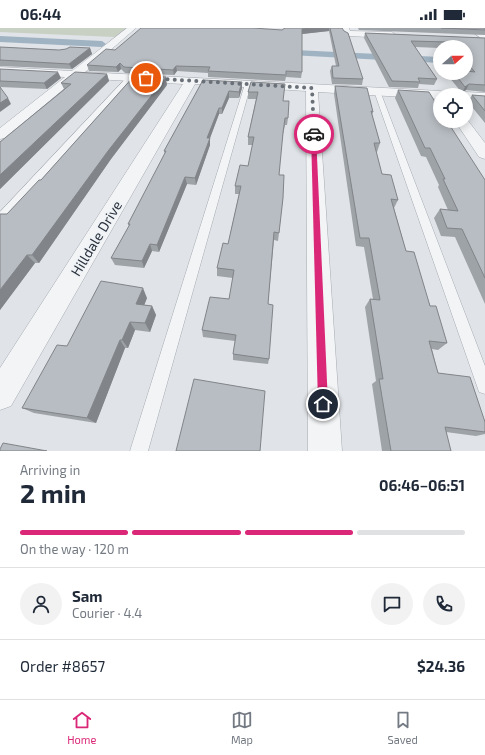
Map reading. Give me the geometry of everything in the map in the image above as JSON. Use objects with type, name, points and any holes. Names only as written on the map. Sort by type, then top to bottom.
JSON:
[{"type":"street","points":[[0,136],[132,28]]},
{"type":"street","points":[[345,28],[347,33],[400,36]]},
{"type":"street","points":[[471,28],[485,38]]},
{"type":"street","points":[[470,38],[485,38]]},
{"type":"street","points":[[0,70],[433,95]]},
{"type":"street","name":"Hilldale Drive","points":[[0,395],[191,81]]},
{"type":"street","points":[[312,88],[324,451]]},
{"type":"street","points":[[473,97],[485,98]]},
{"type":"street","points":[[467,128],[485,154]]},
{"type":"lane","points":[[0,218],[130,77]]},
{"type":"lane","points":[[139,451],[248,84]]},
{"type":"lane","points":[[378,91],[485,386]]},
{"type":"green space","points":[[0,28],[127,28],[115,37],[0,32]]},
{"type":"building","points":[[141,28],[253,28],[282,30],[285,28],[312,28],[302,29],[302,72],[286,71],[286,75],[208,71],[210,67],[176,66],[173,70],[124,67],[120,63],[116,67],[87,65],[106,49],[115,50]]},
{"type":"building","points":[[330,28],[342,28],[348,33],[363,79],[333,78],[332,66],[339,66]]},
{"type":"building","points":[[441,28],[485,28],[485,30]]},
{"type":"building","points":[[365,33],[485,38],[485,85],[469,84],[465,87],[460,80],[473,80],[473,72],[475,72],[473,70],[473,40],[411,41],[433,73],[433,79],[418,78],[420,82],[392,81]]},
{"type":"building","points":[[0,47],[59,50],[70,47],[90,48],[69,64],[0,60]]},
{"type":"building","points":[[0,69],[58,72],[44,83],[0,81]]},
{"type":"building","points":[[75,72],[107,74],[0,175],[0,142],[71,84],[61,83]]},
{"type":"building","points":[[134,76],[166,77],[108,151],[32,255],[27,255],[0,290],[0,214],[7,214],[39,180],[41,180]]},
{"type":"building","points":[[203,80],[242,82],[239,92],[229,91],[222,108],[219,108],[207,138],[210,138],[195,178],[185,177],[157,245],[150,244],[142,261],[111,258],[130,224],[128,224],[166,151],[164,151]]},
{"type":"building","points":[[251,82],[285,84],[283,101],[289,101],[288,118],[285,118],[279,175],[284,175],[283,198],[279,233],[274,232],[268,304],[273,305],[269,359],[233,354],[236,335],[202,330],[210,297],[229,299],[234,270],[217,268],[223,243],[228,244],[241,186],[235,186],[240,165],[248,166],[254,137],[248,137],[258,92],[248,92]]},
{"type":"building","points":[[335,86],[367,88],[373,112],[371,111],[380,143],[374,143],[382,174],[391,175],[398,200],[391,199],[406,251],[414,252],[430,306],[436,306],[447,343],[429,341],[438,373],[470,377],[485,422],[485,432],[445,427],[451,451],[391,451],[379,379],[383,379],[370,299],[380,300],[369,238],[360,238]]},
{"type":"building","points":[[0,87],[8,98],[0,103]]},
{"type":"building","points":[[398,90],[429,92],[433,99],[433,128],[452,128],[485,180],[485,278],[462,229],[447,228],[440,209],[458,211],[430,148],[425,148]]},
{"type":"building","points":[[473,95],[485,96],[485,111],[473,96]]},
{"type":"building","points":[[101,281],[143,288],[136,304],[152,306],[145,323],[130,322],[122,340],[120,340],[87,418],[22,408],[57,345],[67,346]]},
{"type":"building","points":[[194,379],[265,391],[260,451],[176,451]]},
{"type":"building","points":[[3,443],[47,451],[0,451]]},
{"type":"waterway","points":[[0,39],[102,44]]},
{"type":"waterway","points":[[274,52],[433,60]]},
{"type":"way so far","points":[[146,78],[312,88],[314,134]]},
{"type":"route","points":[[314,134],[323,404]]}]
